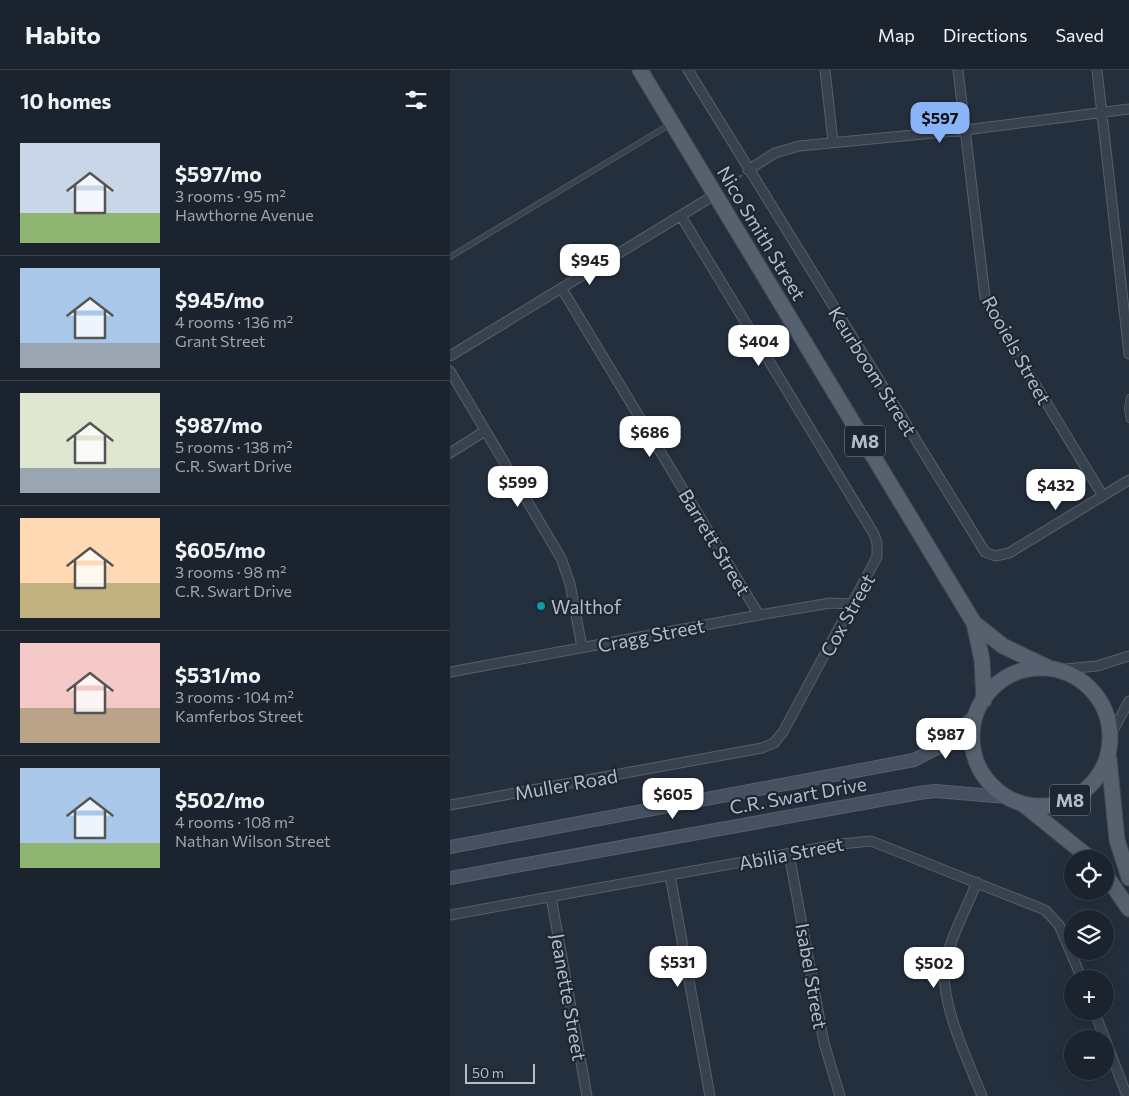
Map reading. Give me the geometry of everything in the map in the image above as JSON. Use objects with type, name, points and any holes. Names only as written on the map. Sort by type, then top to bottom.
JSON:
[{"type":"main road","name":"Nico Smith Street","points":[[640,70],[974,623],[982,660],[984,700]]},
{"type":"main road","name":"Nico Smith Street","points":[[974,623],[1003,646],[1054,670]]},
{"type":"main road","name":"M8","points":[[1080,850],[1024,804],[1007,797],[990,783],[977,762],[973,735],[977,714],[984,700],[997,685],[1014,674],[1035,669],[1054,670],[1075,677],[1095,694],[1106,713],[1110,743],[1110,786],[1117,840],[1129,878]]},
{"type":"main road","name":"C.R. Swart Drive","points":[[450,847],[914,760],[943,745],[977,714]]},
{"type":"main road","name":"M8","points":[[1024,804],[1054,806],[1077,797],[1097,778],[1110,743]]},
{"type":"main road","name":"C.R. Swart Drive","points":[[450,878],[919,793],[935,791],[1007,797]]},
{"type":"main road","points":[[450,869],[481,872]]},
{"type":"main road","points":[[1114,887],[1129,909]]},
{"type":"street","name":"Keurboom Street","points":[[688,70],[980,545],[990,555],[1004,555],[1103,496]]},
{"type":"street","points":[[825,70],[833,142]]},
{"type":"street","name":"Rooiels Street","points":[[958,70],[985,297],[1009,341],[1103,496]]},
{"type":"street","points":[[1096,70],[1129,354]]},
{"type":"street","points":[[748,170],[786,149],[833,142],[965,130],[1129,110]]},
{"type":"street","points":[[450,356],[716,194]]},
{"type":"street","name":"Cox Street","points":[[681,216],[874,534],[878,550],[874,566],[788,722]]},
{"type":"street","name":"Barrett Street","points":[[562,289],[759,614]]},
{"type":"street","points":[[450,371],[561,558],[570,584],[582,647]]},
{"type":"street","points":[[450,453],[485,431]]},
{"type":"street","points":[[1103,496],[1129,480]]},
{"type":"street","name":"Cragg Street","points":[[450,672],[759,614],[830,603],[852,604]]},
{"type":"street","points":[[1054,670],[1097,666],[1129,656]]},
{"type":"street","points":[[1110,743],[1129,701]]},
{"type":"street","name":"Muller Road","points":[[450,805],[762,748],[778,739],[788,722]]},
{"type":"street","name":"Abilia Street","points":[[450,916],[841,844],[872,841],[977,882],[1051,914],[1063,932],[1078,970]]},
{"type":"street","name":"Isabel Street","points":[[789,854],[824,1043],[840,1096]]},
{"type":"street","points":[[670,875],[710,1096]]},
{"type":"street","points":[[977,882],[948,955],[944,977],[954,1021],[982,1096]]},
{"type":"street","name":"Jeanette Street","points":[[551,897],[587,1096]]},
{"type":"street","points":[[1114,1062],[1127,1096]]},
{"type":"lane","points":[[450,257],[672,123]]},
{"type":"lane","points":[[1129,397],[1127,408],[1129,420]]},
{"type":"path","points":[[716,194],[748,170]]},
{"type":"place","name":"Walthof","points":[[541,606]]}]
